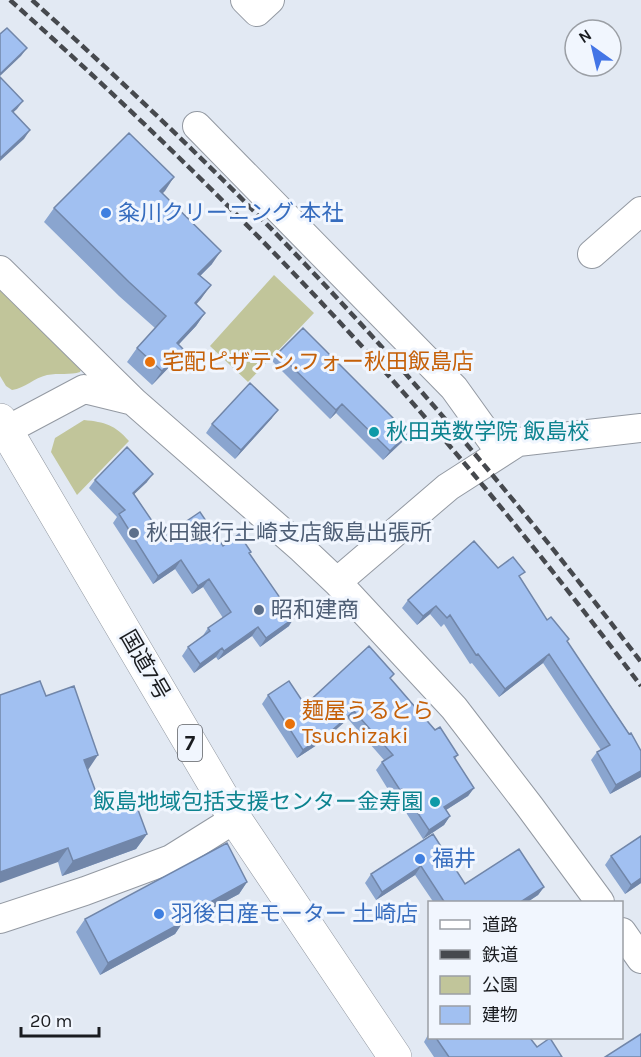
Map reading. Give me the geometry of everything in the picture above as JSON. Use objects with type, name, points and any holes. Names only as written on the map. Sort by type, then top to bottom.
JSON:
[{"type":"highway","name":"国道7号","points":[[3,425],[235,819],[395,1057]]},
{"type":"street","points":[[245,0],[257,12],[270,0]]},
{"type":"street","points":[[197,126],[454,388],[500,453]]},
{"type":"street","points":[[592,254],[641,211]]},
{"type":"street","points":[[0,270],[133,400],[337,582],[454,708],[531,807],[599,901]]},
{"type":"street","points":[[3,425],[84,389],[133,400]]},
{"type":"street","points":[[337,582],[448,487],[518,442],[641,428]]},
{"type":"street","points":[[0,919],[171,860],[235,819]]},
{"type":"street","points":[[623,935],[641,959]]},
{"type":"green space","points":[[274,275],[314,313],[248,382],[210,346]]},
{"type":"green space","points":[[0,290],[82,367],[80,372],[47,375],[12,390],[6,386],[0,376]]},
{"type":"green space","points":[[84,420],[109,425],[129,441],[77,495],[51,452],[55,438]]},
{"type":"building","points":[[7,28],[27,48],[0,74],[0,34]]},
{"type":"building","points":[[0,77],[23,101],[12,111],[30,130],[0,158]]},
{"type":"building","points":[[129,133],[174,177],[160,191],[221,251],[198,274],[211,285],[195,303],[205,313],[177,343],[183,349],[162,371],[137,348],[166,316],[54,208]]},
{"type":"building","points":[[303,328],[408,433],[390,451],[342,404],[336,410],[278,353]]},
{"type":"building","points":[[250,383],[278,410],[241,450],[212,424]]},
{"type":"building","points":[[127,447],[153,474],[133,493],[163,537],[200,512],[223,546],[239,534],[251,552],[249,553],[294,618],[266,638],[258,627],[224,651],[222,648],[200,664],[188,647],[210,631],[208,628],[231,612],[209,579],[198,586],[181,560],[158,576],[119,514],[125,510],[95,480]]},
{"type":"building","points":[[474,541],[498,568],[513,557],[525,572],[519,576],[547,620],[551,617],[569,639],[567,641],[629,734],[631,733],[641,751],[641,771],[616,785],[597,752],[610,745],[549,654],[505,689],[478,654],[476,655],[450,615],[447,618],[436,606],[423,616],[408,600]]},
{"type":"building","points":[[369,646],[394,674],[390,678],[435,730],[440,727],[458,755],[454,757],[474,788],[444,807],[450,816],[429,830],[382,762],[393,755],[354,711],[329,733],[303,750],[268,695],[289,681],[305,705]]},
{"type":"building","points":[[40,681],[46,696],[74,686],[98,755],[84,760],[100,803],[131,791],[147,834],[73,861],[68,848],[0,872],[0,695]]},
{"type":"building","points":[[433,834],[465,884],[519,849],[544,887],[522,901],[444,901],[421,866],[382,892],[371,874]]},
{"type":"building","points":[[641,836],[641,878],[631,885],[611,856]]},
{"type":"building","points":[[227,843],[247,882],[181,918],[183,922],[108,963],[85,919]]},
{"type":"building","points":[[641,1034],[641,1057],[605,1057]]},
{"type":"building","points":[[437,1039],[531,1039],[537,1047],[551,1039],[562,1057],[449,1057]]},
{"type":"railway","points":[[10,0],[188,167],[358,342],[504,511],[641,686]]},
{"type":"railway","points":[[32,0],[205,162],[350,312],[479,458],[641,662]]},
{"type":"place","name":"粂川クリーニング 本社","points":[[106,213]]},
{"type":"place","name":"宅配ピザテン.フォー秋田飯島店","points":[[150,362]]},
{"type":"place","name":"秋田英数学院 飯島校","points":[[374,432]]},
{"type":"place","name":"秋田銀行土崎支店飯島出張所","points":[[134,533]]},
{"type":"place","name":"昭和建商","points":[[259,610]]},
{"type":"place","name":"麺屋うるとら Tsuchizaki","points":[[290,724]]},
{"type":"place","name":"飯島地域包括支援センター金寿園","points":[[435,802]]},
{"type":"place","name":"福井","points":[[420,859]]},
{"type":"place","name":"羽後日産モーター 土崎店","points":[[159,914]]}]
